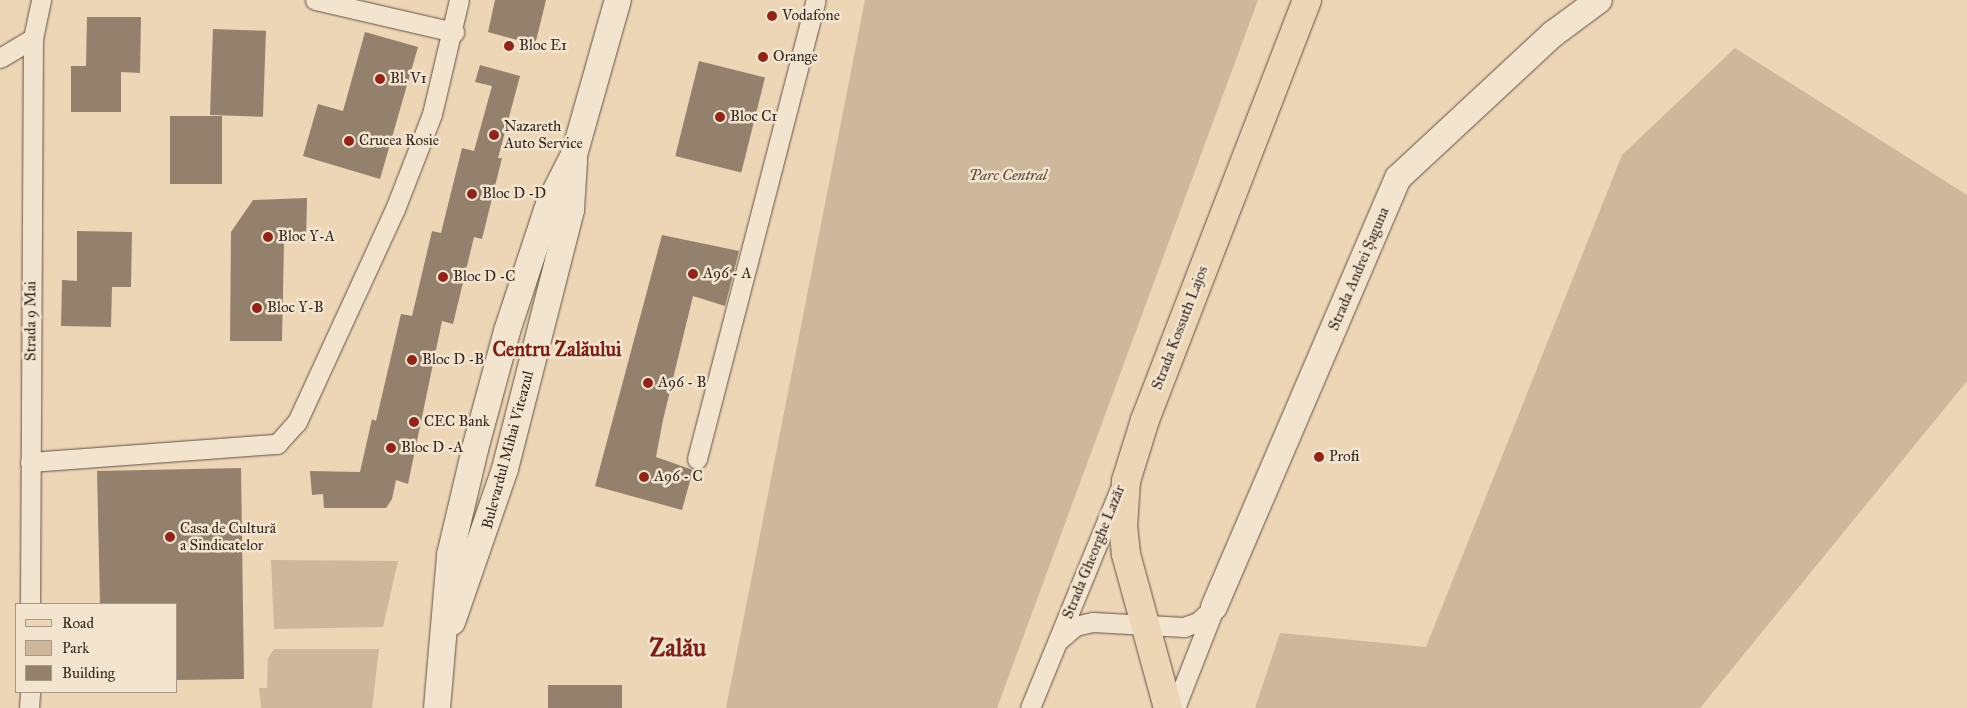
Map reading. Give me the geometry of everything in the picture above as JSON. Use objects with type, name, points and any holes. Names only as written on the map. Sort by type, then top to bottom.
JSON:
[{"type":"main road","name":"Bulevardul Mihai Viteazul","points":[[437,708],[450,555],[475,449],[536,241],[559,180],[574,155],[618,0]]},
{"type":"main road","name":"Strada Kossuth Lajos","points":[[1168,708],[1126,554],[1123,526],[1124,496],[1132,459],[1307,0]]},
{"type":"main road","name":"Strada Andrei Șaguna","points":[[1214,607],[1398,178],[1553,34],[1599,0]]},
{"type":"street","name":"Strada 9 Mai","points":[[30,603],[33,38],[41,0]]},
{"type":"street","points":[[315,0],[454,32]]},
{"type":"street","points":[[30,462],[278,444],[297,422],[395,209],[432,114],[454,32],[460,0]]},
{"type":"street","points":[[697,459],[816,0]]},
{"type":"street","points":[[0,58],[33,38]]},
{"type":"street","name":"Strada Gheorghe Lazăr","points":[[1030,708],[1132,459]]},
{"type":"street","name":"Strada Andrei Șaguna","points":[[1146,626],[1184,627],[1198,622],[1214,607]]},
{"type":"street","name":"Strada Andrei Șaguna","points":[[1175,708],[1214,607]]},
{"type":"street","name":"Strada Gheorghe Lazăr","points":[[1056,644],[1064,634],[1084,624],[1108,621],[1146,626]]},
{"type":"street","points":[[30,693],[30,708]]},
{"type":"green space","name":"Parc Central","points":[[865,0],[1258,0],[997,708],[726,708]]},
{"type":"green space","points":[[1735,48],[1967,195],[1967,381],[1700,708],[1255,708],[1280,633],[1426,647],[1622,155]]},
{"type":"green space","points":[[271,560],[398,561],[383,627],[274,629]]},
{"type":"green space","points":[[274,649],[379,649],[372,708],[261,708],[259,688],[267,688],[268,658]]},
{"type":"building","points":[[495,0],[546,0],[535,45],[488,32]]},
{"type":"building","points":[[87,17],[141,17],[140,73],[121,72],[121,112],[71,112],[71,66],[86,66]]},
{"type":"building","points":[[213,29],[266,31],[263,117],[210,115]]},
{"type":"building","points":[[365,32],[418,47],[380,179],[303,156],[318,104],[343,111]]},
{"type":"building","name":"Bloc C1","points":[[699,61],[765,77],[741,173],[675,156]]},
{"type":"building","points":[[480,65],[520,76],[498,158],[502,158],[482,239],[474,237],[453,324],[442,321],[408,484],[396,480],[392,499],[386,508],[324,508],[323,494],[312,495],[310,471],[360,472],[372,419],[376,421],[401,314],[412,316],[432,231],[441,233],[462,148],[474,151],[492,86],[475,82]]},
{"type":"building","points":[[170,116],[222,116],[222,184],[170,184]]},
{"type":"building","points":[[307,198],[306,243],[284,243],[282,341],[230,341],[231,232],[253,200]]},
{"type":"building","points":[[77,231],[132,232],[131,287],[112,287],[111,327],[61,326],[62,280],[77,281]]},
{"type":"building","points":[[662,235],[739,251],[725,306],[693,296],[663,420],[656,457],[693,470],[682,510],[595,486]]},
{"type":"building","name":"Casa de Cultură a Sindicatelor","points":[[241,468],[244,679],[178,680],[178,603],[100,603],[97,471]]},
{"type":"building","points":[[548,685],[622,685],[622,708],[548,708]]},
{"type":"place","name":"Vodafone","points":[[772,16]]},
{"type":"place","name":"Bloc E1","points":[[509,46]]},
{"type":"place","name":"Orange","points":[[763,57]]},
{"type":"place","name":"Bl. V1","points":[[380,79]]},
{"type":"place","name":"Bloc C1","points":[[720,117]]},
{"type":"place","name":"Nazareth Auto Service","points":[[494,135]]},
{"type":"place","name":"Crucea Rosie","points":[[349,141]]},
{"type":"place","name":"Bloc D -D","points":[[472,194]]},
{"type":"place","name":"Bloc Y-A","points":[[268,237]]},
{"type":"place","name":"A96 - A","points":[[693,274]]},
{"type":"place","name":"Bloc D -C","points":[[443,277]]},
{"type":"place","name":"Bloc Y-B","points":[[257,308]]},
{"type":"place","name":"Bloc D -B","points":[[412,360]]},
{"type":"place","name":"A96 - B","points":[[648,383]]},
{"type":"place","name":"CEC Bank","points":[[414,422]]},
{"type":"place","name":"Bloc D -A","points":[[391,448]]},
{"type":"place","name":"Profi","points":[[1319,457]]},
{"type":"place","name":"A96 - C","points":[[644,477]]},
{"type":"place","name":"Casa de Cultură a Sindicatelor","points":[[170,537]]},
{"type":"district","name":"Centru Zalăului","points":[[557,349]]},
{"type":"district","name":"Zalău","points":[[678,648]]}]
